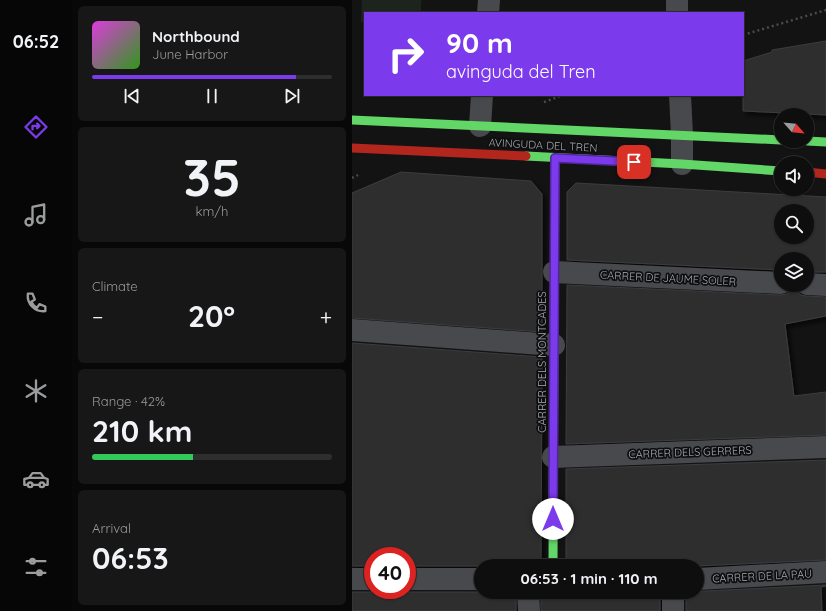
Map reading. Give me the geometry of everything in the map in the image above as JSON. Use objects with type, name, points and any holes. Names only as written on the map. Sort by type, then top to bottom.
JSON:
[{"type":"main road","name":"AVINGUDA DEL TREN","points":[[352,120],[774,140]]},
{"type":"main road","points":[[814,141],[826,142]]},
{"type":"main road","name":"AVINGUDA DEL TREN","points":[[352,148],[682,164],[774,171]]},
{"type":"main road","name":"CARRER DELS MONTCADES","points":[[553,559],[555,158]]},
{"type":"main road","points":[[814,173],[826,174]]},
{"type":"street","points":[[488,12],[489,0]]},
{"type":"street","points":[[677,0],[677,12]]},
{"type":"street","points":[[480,126],[482,96]]},
{"type":"street","points":[[680,96],[682,164]]},
{"type":"street","name":"CARRER DE JAUME SOLER","points":[[554,272],[774,283]]},
{"type":"street","points":[[814,284],[826,285]]},
{"type":"street","points":[[352,330],[554,344]]},
{"type":"street","name":"CARRER DELS GERRERS","points":[[554,457],[826,447]]},
{"type":"street","name":"CARRER DE LA PAU","points":[[704,579],[826,572]]},
{"type":"street","points":[[352,579],[364,579]]},
{"type":"street","points":[[416,579],[474,579]]},
{"type":"street","points":[[528,599],[529,611]]},
{"type":"street","points":[[673,599],[673,611]]},
{"type":"path","points":[[744,35],[826,10]]},
{"type":"shaded area","points":[[362,0],[422,0],[421,12],[364,12],[364,22],[361,22]]},
{"type":"building","points":[[826,41],[826,115],[814,114],[814,108],[774,108],[774,112],[743,111],[744,61],[772,52],[772,50]]},
{"type":"building","points":[[401,172],[531,181],[542,194],[542,332],[352,318],[352,193]]},
{"type":"building","points":[[576,183],[774,194],[774,196],[826,197],[826,272],[814,272],[814,252],[774,252],[774,270],[567,260],[567,192]]},
{"type":"building","points":[[567,285],[780,295],[787,294],[789,292],[798,292],[801,295],[806,296],[826,297],[826,316],[785,324],[794,396],[826,392],[826,435],[566,444]]},
{"type":"building","points":[[352,343],[542,357],[541,559],[474,559],[474,566],[416,566],[416,547],[364,547],[364,566],[352,566]]},
{"type":"building","points":[[826,460],[826,560],[704,566],[704,559],[566,559],[566,469]]},
{"type":"building","points":[[826,585],[821,587],[822,611],[686,611],[686,599],[704,599],[704,591]]},
{"type":"building","points":[[352,592],[364,592],[364,599],[416,599],[416,592],[474,592],[474,599],[516,599],[516,611],[352,611]]},
{"type":"building","points":[[541,599],[660,599],[660,611],[541,611]]},
{"type":"traffic: fast","points":[[352,120],[774,140]]},
{"type":"traffic: fast","points":[[814,141],[826,142]]},
{"type":"traffic: fast","points":[[526,156],[774,171]]},
{"type":"traffic: fast","points":[[553,559],[554,316]]},
{"type":"traffic: jam","points":[[352,148],[526,156]]},
{"type":"traffic: jam","points":[[554,316],[555,158]]},
{"type":"traffic: jam","points":[[814,173],[826,174]]},
{"type":"route","points":[[553,519],[555,158],[634,162]]}]
